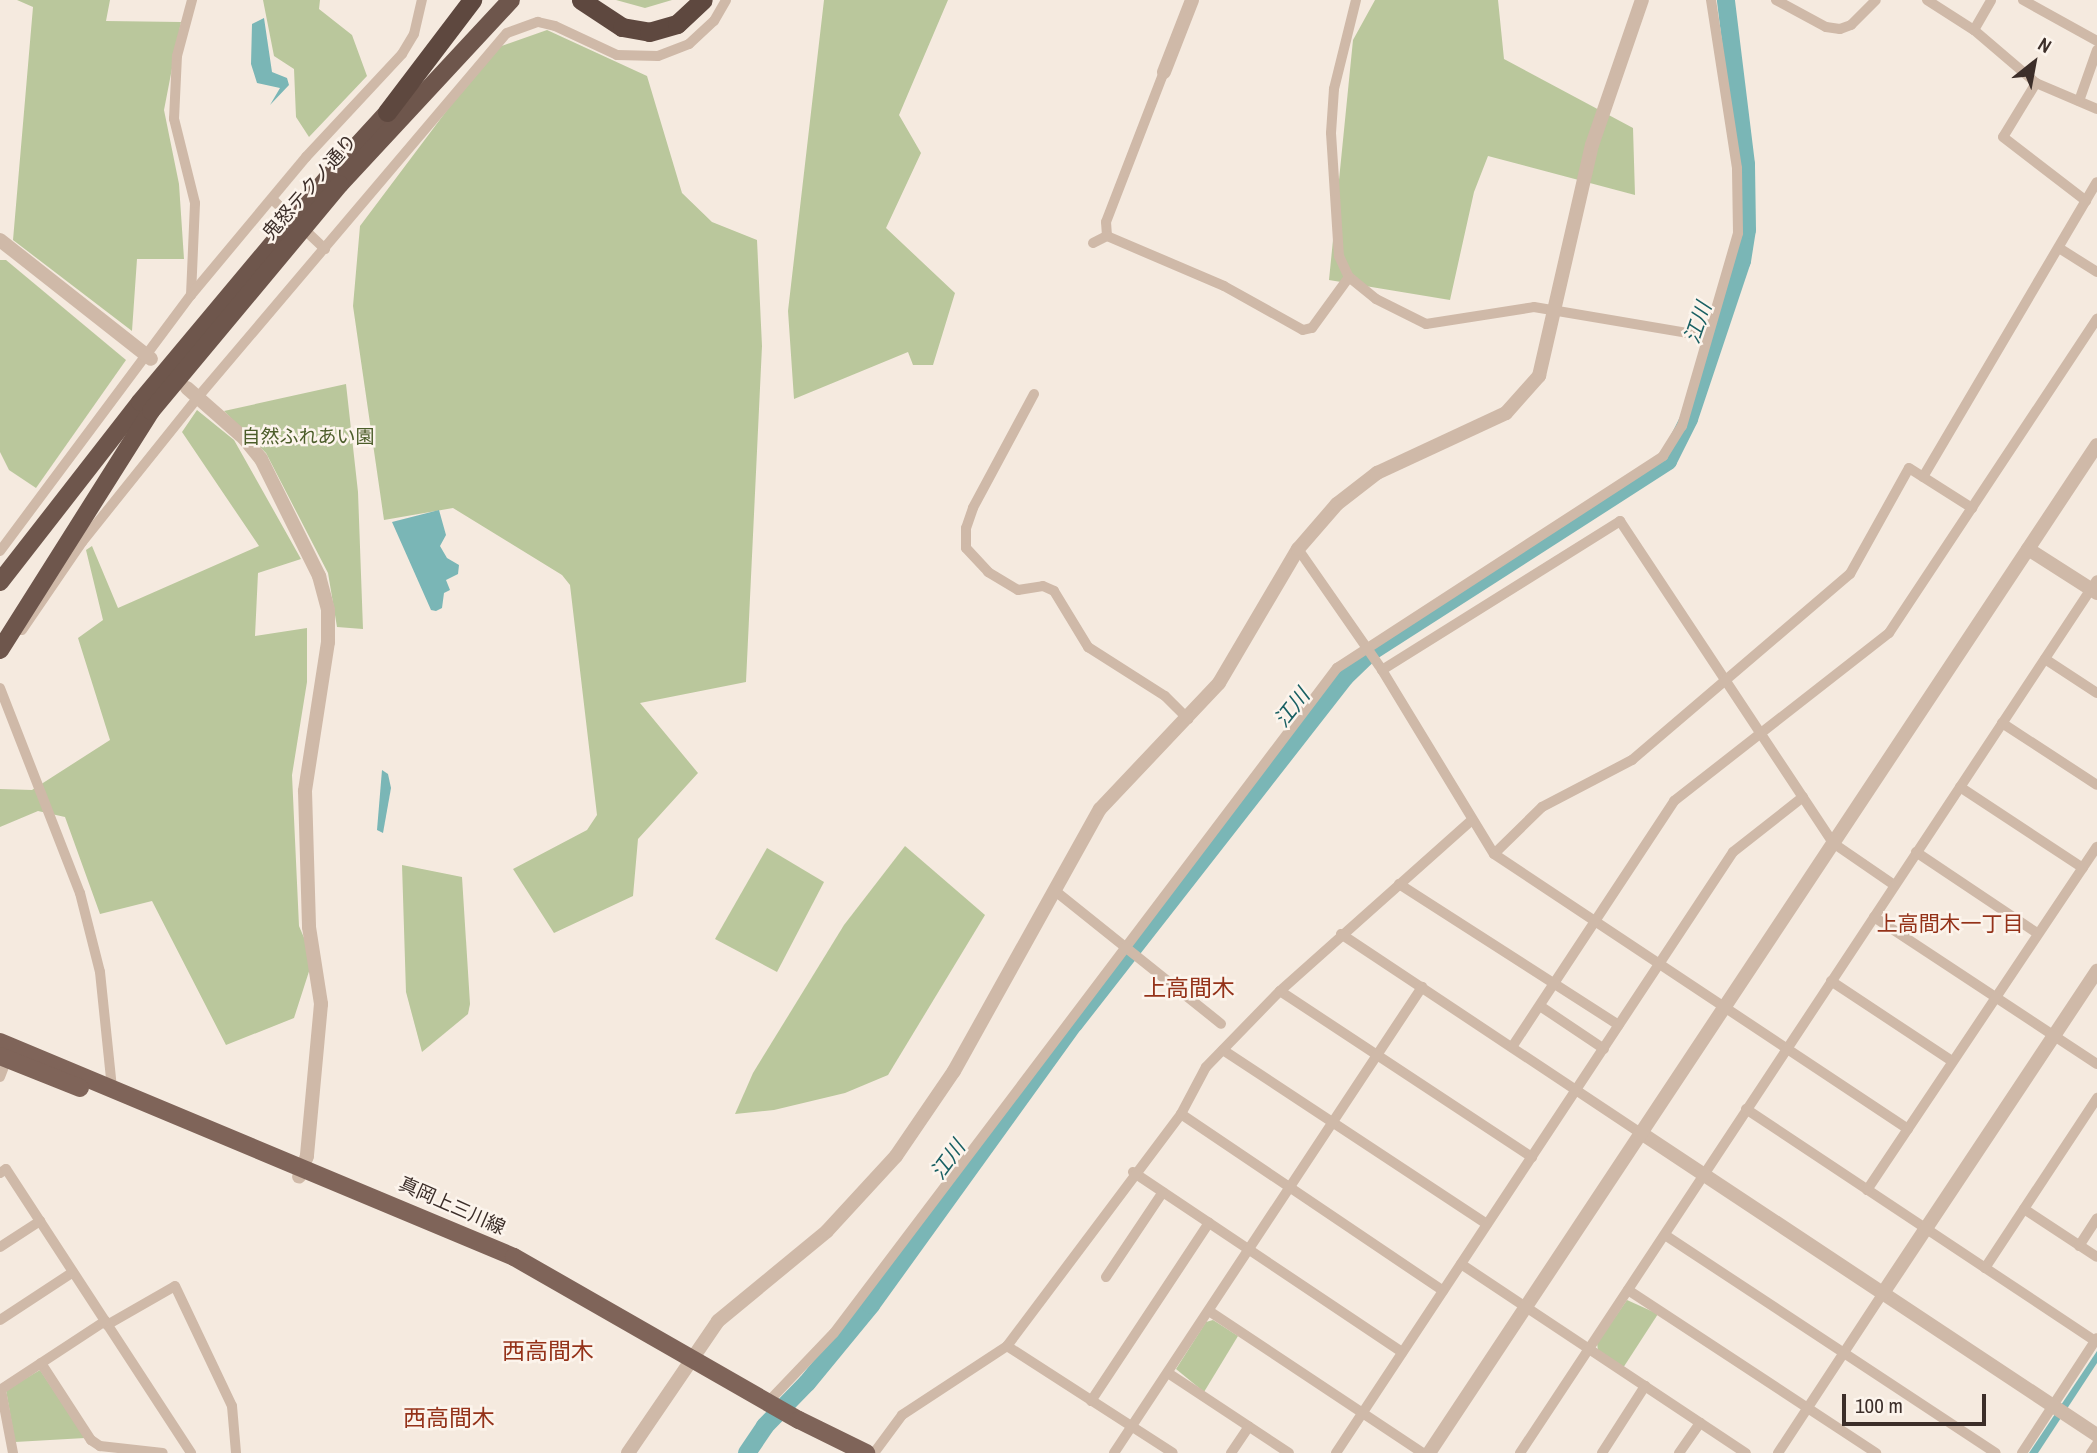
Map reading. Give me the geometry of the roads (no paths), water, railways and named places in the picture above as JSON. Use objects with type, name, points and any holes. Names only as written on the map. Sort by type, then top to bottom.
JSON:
[{"type":"highway","points":[[387,112],[472,0]]},
{"type":"highway","name":"鬼怒テクノ通り","points":[[145,407],[335,180],[387,112],[494,0]]},
{"type":"highway","name":"鬼怒テクノ通り","points":[[335,180],[511,0]]},
{"type":"highway","points":[[581,0],[622,27],[649,32],[677,24],[703,0]]},
{"type":"highway","points":[[595,0],[625,18],[648,22],[674,15],[691,0]]},
{"type":"highway","points":[[0,582],[145,407]]},
{"type":"highway","points":[[0,650],[145,407]]},
{"type":"main road","name":"真岡上三川線","points":[[2,1053],[301,1172]]},
{"type":"main road","name":"真岡上三川線","points":[[2,1053],[112,1088],[509,1267],[866,1453]]},
{"type":"main road","name":"真岡上三川線","points":[[687,1362],[838,1453]]},
{"type":"street","points":[[191,295],[195,203],[174,119],[177,56],[192,0]]},
{"type":"street","points":[[0,551],[191,295],[272,199],[402,54],[414,34],[422,0]]},
{"type":"street","points":[[0,656],[192,392],[326,249],[507,33],[538,22],[555,26],[617,55],[658,57],[689,44],[714,22],[726,0]]},
{"type":"street","points":[[1107,236],[1106,222],[1192,0]]},
{"type":"street","points":[[1356,0],[1334,89],[1331,133],[1339,256],[1349,277],[1376,299],[1426,324],[1534,307],[1705,336]]},
{"type":"street","points":[[628,1453],[687,1362],[730,1309],[827,1231],[897,1156],[954,1071],[1100,810],[1188,719],[1237,655],[1297,549],[1337,504],[1377,473],[1506,413],[1523,399],[1543,366],[1558,309],[1592,145],[1643,0]]},
{"type":"street","points":[[768,1402],[834,1334],[1337,668],[1366,645],[1663,456],[1682,426],[1705,336],[1738,233],[1737,168],[1712,0]]},
{"type":"street","points":[[1776,0],[1826,27],[1840,29],[1851,26],[1876,0]]},
{"type":"street","points":[[1927,0],[1974,30],[2036,83],[2097,109]]},
{"type":"street","points":[[1974,30],[1991,0]]},
{"type":"street","points":[[2023,0],[2097,41]]},
{"type":"street","points":[[2078,101],[2097,50]]},
{"type":"street","points":[[2036,83],[2003,137],[2087,201]]},
{"type":"street","points":[[1923,477],[2097,182]]},
{"type":"street","points":[[272,199],[326,249]]},
{"type":"street","points":[[1093,243],[1107,236],[1224,286],[1303,330],[1312,328],[1349,277]]},
{"type":"street","points":[[0,240],[147,356]]},
{"type":"street","points":[[2059,248],[2097,272]]},
{"type":"street","points":[[1512,1047],[1674,801],[1889,633],[2097,319]]},
{"type":"street","points":[[192,392],[261,459],[318,576],[328,610],[328,642],[305,791],[309,927],[321,1004],[301,1172]]},
{"type":"street","points":[[1034,394],[973,508],[966,528],[966,548],[988,572],[1018,590],[1043,586],[1054,591],[1088,647],[1165,696],[1188,719]]},
{"type":"street","points":[[1209,1311],[1426,1453],[2097,446]]},
{"type":"street","points":[[1493,854],[1542,807],[1632,760],[1726,677],[1850,574],[1909,468],[1972,508]]},
{"type":"street","points":[[1382,670],[1620,522],[1726,677],[1833,843],[1895,885]]},
{"type":"street","points":[[1297,549],[1366,645],[1493,854],[1908,1129]]},
{"type":"street","points":[[1520,1453],[1916,852],[2095,587],[2028,549]]},
{"type":"street","points":[[2045,659],[2097,693]]},
{"type":"street","points":[[0,688],[80,893],[100,972],[112,1088]]},
{"type":"street","points":[[2002,723],[2097,785]]},
{"type":"street","points":[[1960,787],[2083,868]]},
{"type":"street","points":[[1336,1453],[1732,852],[1803,797]]},
{"type":"street","points":[[874,1453],[902,1415],[1007,1346],[1133,1172],[1181,1114],[1206,1067],[1280,990],[1472,820]]},
{"type":"street","points":[[1867,1190],[2097,847]]},
{"type":"street","points":[[1916,852],[2037,933]]},
{"type":"street","points":[[1399,884],[1619,1025]]},
{"type":"street","points":[[1054,890],[1221,1024]]},
{"type":"street","points":[[1874,917],[2097,1064]]},
{"type":"street","points":[[1341,934],[2097,1435]]},
{"type":"street","points":[[1778,1453],[2097,971]]},
{"type":"street","points":[[1831,981],[1952,1061]]},
{"type":"street","points":[[1114,1453],[1422,987]]},
{"type":"street","points":[[1280,990],[1532,1157]]},
{"type":"street","points":[[1539,1006],[1604,1049]]},
{"type":"street","points":[[1223,1050],[1487,1224]]},
{"type":"street","points":[[0,1077],[2,1053]]},
{"type":"street","points":[[1985,1268],[2097,1098]]},
{"type":"street","points":[[1746,1109],[2096,1339],[2022,1453]]},
{"type":"street","points":[[1181,1114],[1443,1291]]},
{"type":"street","points":[[0,1173],[6,1169],[191,1453]]},
{"type":"street","points":[[1133,1172],[1402,1352]]},
{"type":"street","points":[[1106,1277],[1163,1192]]},
{"type":"street","points":[[2024,1209],[2097,1257]]},
{"type":"street","points":[[2079,1246],[2097,1219]]},
{"type":"street","points":[[0,1247],[40,1222]]},
{"type":"street","points":[[1091,1401],[1209,1223]]},
{"type":"street","points":[[1665,1234],[1995,1453]]},
{"type":"street","points":[[1461,1264],[1746,1453]]},
{"type":"street","points":[[0,1320],[73,1272]]},
{"type":"street","points":[[13,1453],[1,1390],[106,1323],[175,1286],[232,1406],[236,1453]]},
{"type":"street","points":[[1629,1290],[1876,1453]]},
{"type":"street","points":[[1007,1346],[1173,1453]]},
{"type":"street","points":[[41,1363],[91,1440],[100,1446],[163,1453]]},
{"type":"street","points":[[1168,1373],[1289,1453]]},
{"type":"street","points":[[1602,1453],[1645,1386]]},
{"type":"street","points":[[1679,1453],[1700,1423]]},
{"type":"street","points":[[1231,1453],[1249,1426]]},
{"type":"street","points":[[2091,1453],[2097,1444]]},
{"type":"water","points":[[264,18],[272,72],[287,78],[289,85],[270,105],[280,88],[257,83],[251,64],[252,24]]},
{"type":"water","points":[[439,510],[446,535],[440,546],[447,558],[459,565],[458,574],[446,580],[450,590],[444,593],[442,608],[436,611],[431,610],[392,522]]},
{"type":"water","points":[[382,770],[388,774],[391,788],[383,833],[377,830]]},
{"type":"water","points":[[2097,1351],[2097,1363],[2038,1453],[2029,1453]]},
{"type":"waterway","name":"江川","points":[[747,1453],[765,1426],[807,1383],[871,1305],[1074,1024],[1345,677],[1371,652],[1668,461],[1689,419],[1742,261],[1747,230],[1746,164],[1726,0]]},
{"type":"district","name":"上高間木一丁目","points":[[1950,924]]},
{"type":"district","name":"上高間木","points":[[1189,988]]},
{"type":"district","name":"西高間木","points":[[548,1351]]},
{"type":"district","name":"西高間木","points":[[449,1418]]},
{"type":"park label","name":"自然ふれあい園","points":[[308,437]]}]
